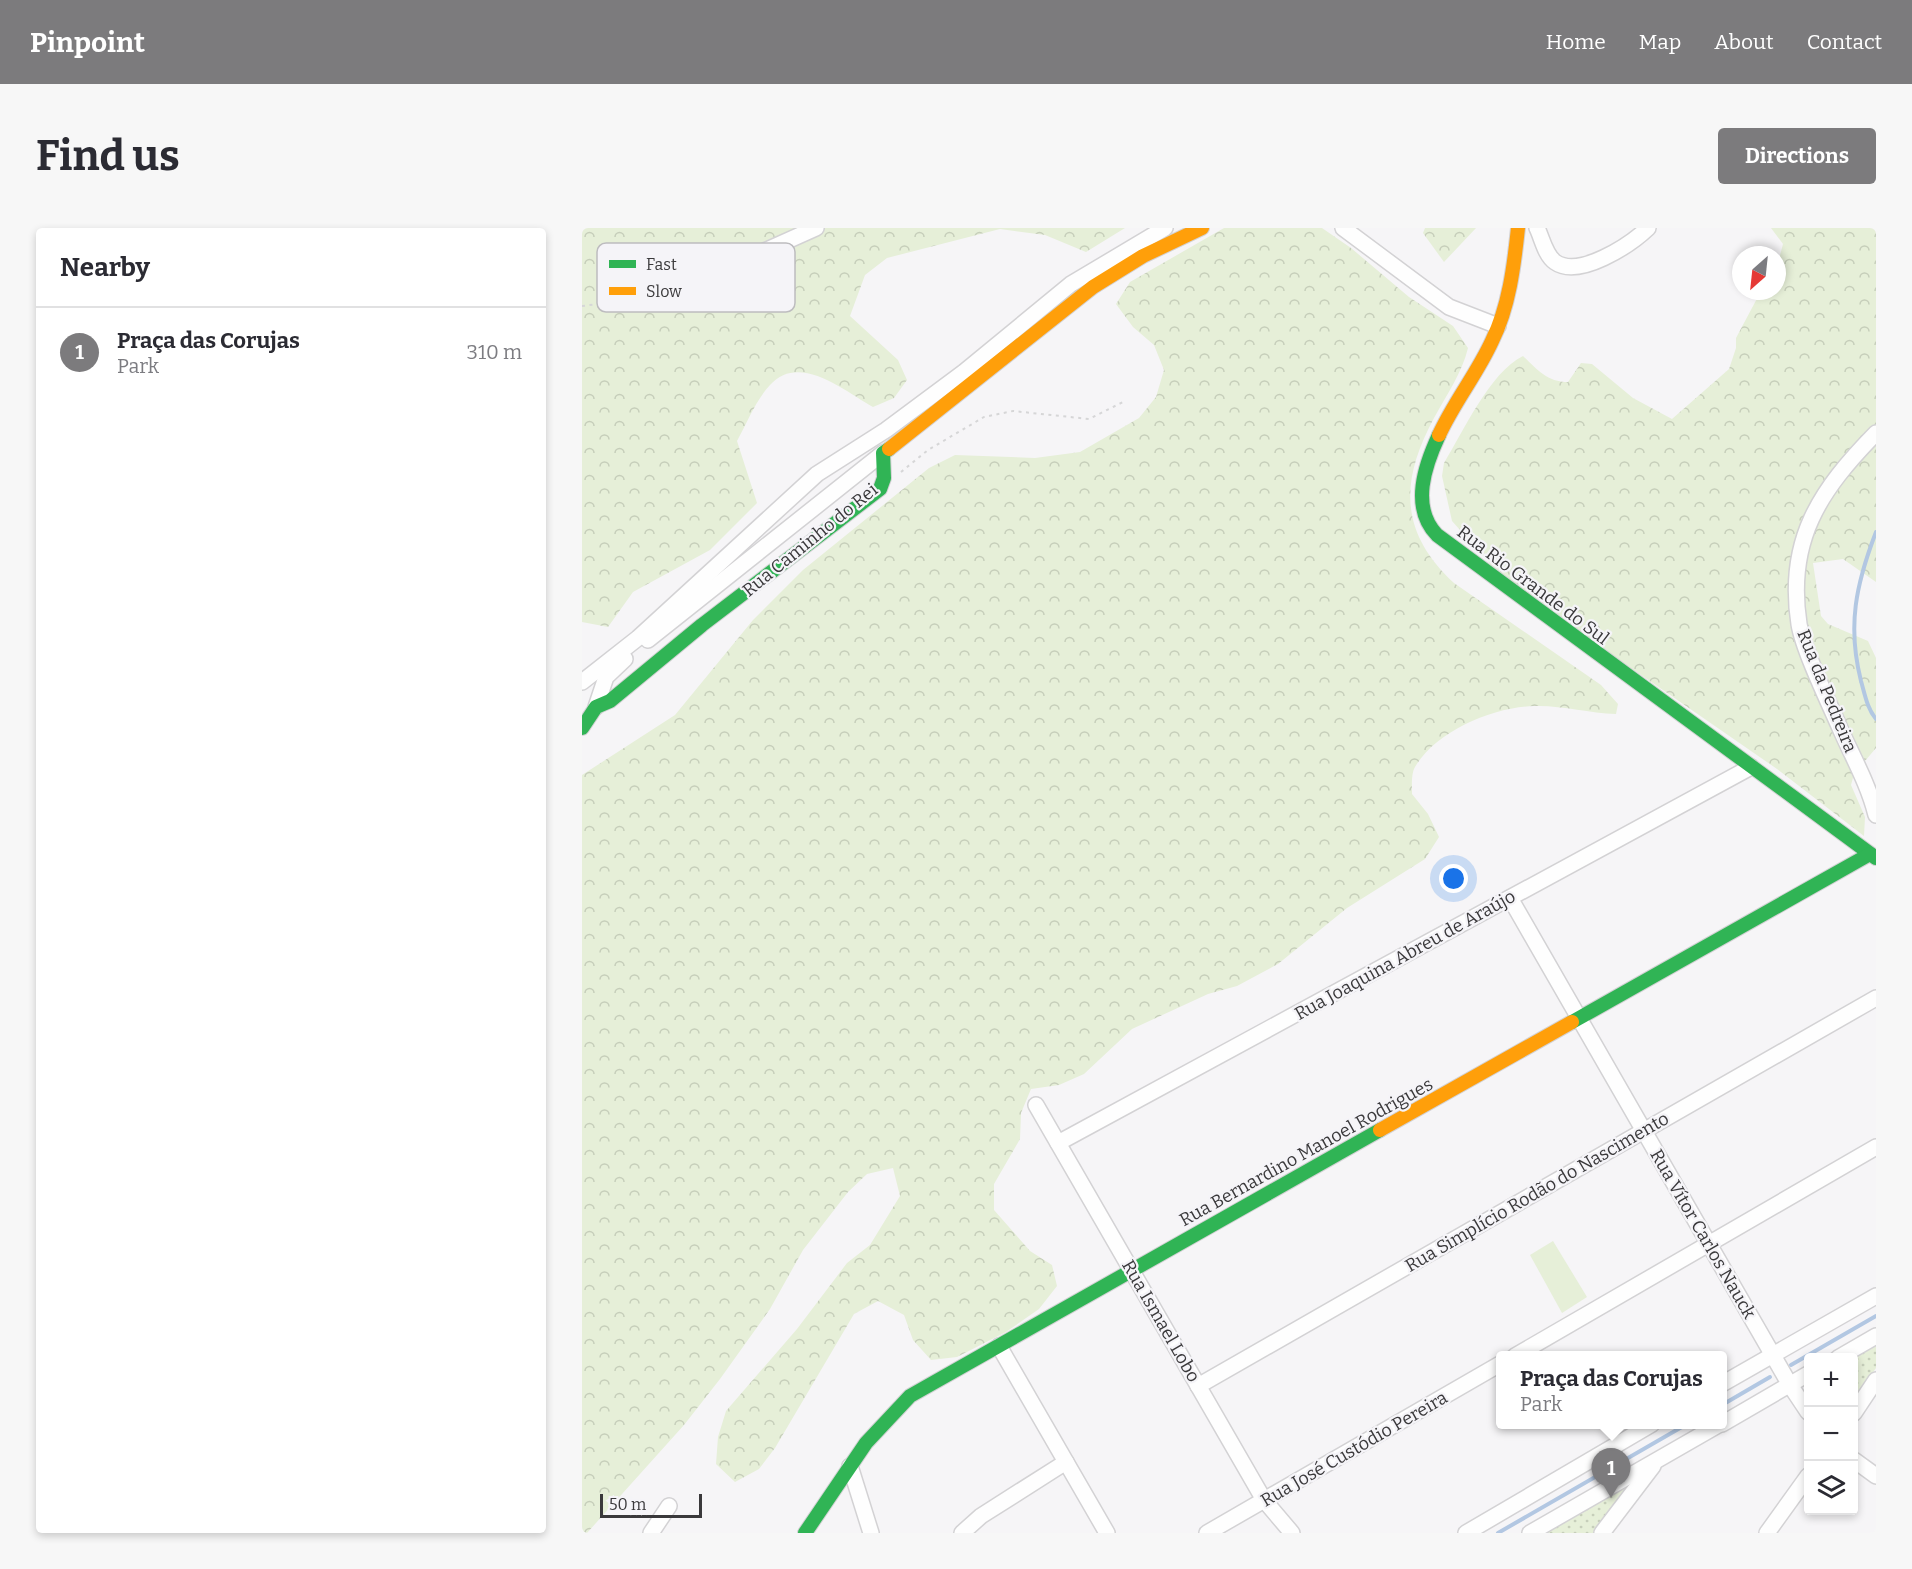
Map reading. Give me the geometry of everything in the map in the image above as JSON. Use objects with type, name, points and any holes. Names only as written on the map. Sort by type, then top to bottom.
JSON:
[{"type":"street","points":[[782,243],[816,228]]},
{"type":"street","points":[[582,682],[638,638],[817,474],[886,430],[964,372],[1071,284],[1165,228]]},
{"type":"street","points":[[596,707],[606,676],[623,661],[1093,287],[1143,256],[1202,228]]},
{"type":"street","points":[[1343,228],[1449,307],[1498,326]]},
{"type":"street","name":"Rua Rio Grande do Sul","points":[[1518,228],[1498,326],[1479,365],[1440,430],[1425,469],[1424,511],[1431,529],[1456,552],[1873,856]]},
{"type":"street","points":[[1537,228],[1546,251],[1555,262],[1571,267],[1589,263],[1615,252],[1634,241],[1648,228]]},
{"type":"street","name":"Rua da Pedreira","points":[[1876,433],[1840,473],[1816,507],[1805,529],[1796,579],[1799,626],[1839,727],[1873,786],[1876,815]]},
{"type":"street","name":"Rua Caminho do Rei","points":[[582,728],[596,707],[610,701],[702,625],[880,489],[884,478],[883,453]]},
{"type":"street","name":"Rua Joaquina Abreu de Araújo","points":[[1058,1143],[1751,767]]},
{"type":"street","name":"Rua Bernardino Manoel Rodrigues","points":[[805,1533],[887,1416],[910,1396],[1578,1019],[1873,856]]},
{"type":"street","name":"Rua Vítor Carlos Nauck","points":[[1510,898],[1790,1385],[1805,1407]]},
{"type":"street","name":"Rua Simplício Rodão do Nascimento","points":[[1198,1386],[1876,998]]},
{"type":"street","name":"Rua Ismael Lobo","points":[[1036,1105],[1264,1500],[1292,1533]]},
{"type":"street","points":[[1524,1351],[1876,1147]]},
{"type":"street","points":[[1727,1381],[1876,1296]]},
{"type":"street","points":[[1847,1353],[1876,1336]]},
{"type":"street","points":[[999,1346],[1107,1533]]},
{"type":"street","name":"Rua José Custódio Pereira","points":[[1208,1533],[1496,1366]]},
{"type":"street","points":[[1727,1421],[1804,1377]]},
{"type":"street","points":[[1858,1407],[1876,1380]]},
{"type":"street","points":[[1466,1533],[1646,1429]]},
{"type":"street","points":[[1530,1533],[1712,1429]]},
{"type":"street","points":[[1602,1533],[1656,1461]]},
{"type":"street","points":[[1855,1461],[1876,1476]]},
{"type":"street","points":[[962,1533],[981,1516],[1066,1462]]},
{"type":"street","points":[[850,1466],[871,1533]]},
{"type":"street","points":[[1767,1533],[1804,1483]]},
{"type":"street","points":[[651,1533],[669,1506]]},
{"type":"path","points":[[582,306],[597,304]]},
{"type":"path","points":[[880,489],[928,450],[984,417],[1013,411],[1089,418],[1123,402]]},
{"type":"green space","points":[[582,228],[1125,228],[1086,252],[1045,235],[1000,229],[887,258],[865,275],[850,316],[898,360],[907,380],[894,398],[873,407],[836,384],[808,373],[794,372],[782,376],[765,391],[737,441],[757,503],[710,550],[633,592],[608,627],[582,622]]},
{"type":"green space","points":[[1224,228],[1322,228],[1351,248],[1409,297],[1453,326],[1468,348],[1458,375],[1423,441],[1411,484],[1411,505],[1415,525],[1423,545],[1436,564],[1454,583],[1601,685],[1618,704],[1616,714],[1554,707],[1518,707],[1484,716],[1451,732],[1424,754],[1413,773],[1412,794],[1428,814],[1439,837],[1425,859],[1347,908],[1278,964],[1237,986],[1208,994],[1132,1029],[1084,1074],[1059,1085],[1031,1089],[1021,1113],[1020,1139],[994,1184],[994,1210],[1030,1251],[1052,1265],[1057,1286],[1039,1309],[1006,1332],[957,1357],[931,1360],[913,1340],[904,1315],[878,1301],[854,1314],[775,1448],[759,1469],[735,1482],[716,1464],[718,1437],[726,1411],[797,1329],[847,1263],[870,1245],[900,1196],[893,1168],[867,1174],[848,1192],[803,1250],[770,1309],[684,1425],[587,1533],[582,1533],[582,775],[675,715],[753,620],[803,570],[929,468],[955,455],[1035,458],[1080,452],[1139,418],[1156,397],[1164,370],[1154,345],[1133,327],[1116,304],[1130,282]]},
{"type":"green space","points":[[1425,228],[1476,228],[1444,262],[1423,233]]},
{"type":"green space","points":[[1771,228],[1876,228],[1876,582],[1843,559],[1813,563],[1821,616],[1828,624],[1868,641],[1876,658],[1876,748],[1854,774],[1851,785],[1865,817],[1864,836],[1777,769],[1582,634],[1491,565],[1452,521],[1442,476],[1444,463],[1478,404],[1499,375],[1523,356],[1548,377],[1568,382],[1581,363],[1592,364],[1633,398],[1672,419],[1729,369],[1736,348],[1736,338],[1756,300],[1786,300],[1786,246],[1782,246]]},
{"type":"green space","points":[[1553,1241],[1587,1297],[1562,1313],[1530,1255]]},
{"type":"green space","points":[[1876,1346],[1876,1368],[1858,1394],[1858,1356]]},
{"type":"green space","points":[[1655,1462],[1601,1533],[1532,1533]]},
{"type":"waterway","points":[[1876,532],[1863,569],[1854,623],[1861,681],[1868,706],[1876,719]]},
{"type":"waterway","points":[[1791,1365],[1876,1316]]},
{"type":"waterway","points":[[1727,1402],[1770,1377]]},
{"type":"waterway","points":[[1498,1533],[1678,1429]]},
{"type":"traffic: fast","points":[[1439,435],[1425,472],[1422,499],[1424,512],[1437,535],[1876,858]]},
{"type":"traffic: fast","points":[[582,728],[596,707],[610,701],[702,625],[880,489],[884,478],[883,453],[889,449]]},
{"type":"traffic: fast","points":[[1572,1022],[1870,854]]},
{"type":"traffic: fast","points":[[805,1533],[866,1443],[910,1396],[1380,1130]]},
{"type":"traffic: slow","points":[[889,449],[1093,287],[1143,256],[1202,228]]},
{"type":"traffic: slow","points":[[1439,435],[1498,328],[1510,286],[1518,228]]},
{"type":"traffic: slow","points":[[1380,1130],[1572,1022]]},
{"type":"place","name":"Praça das Corujas","points":[[1611,1498]]}]
